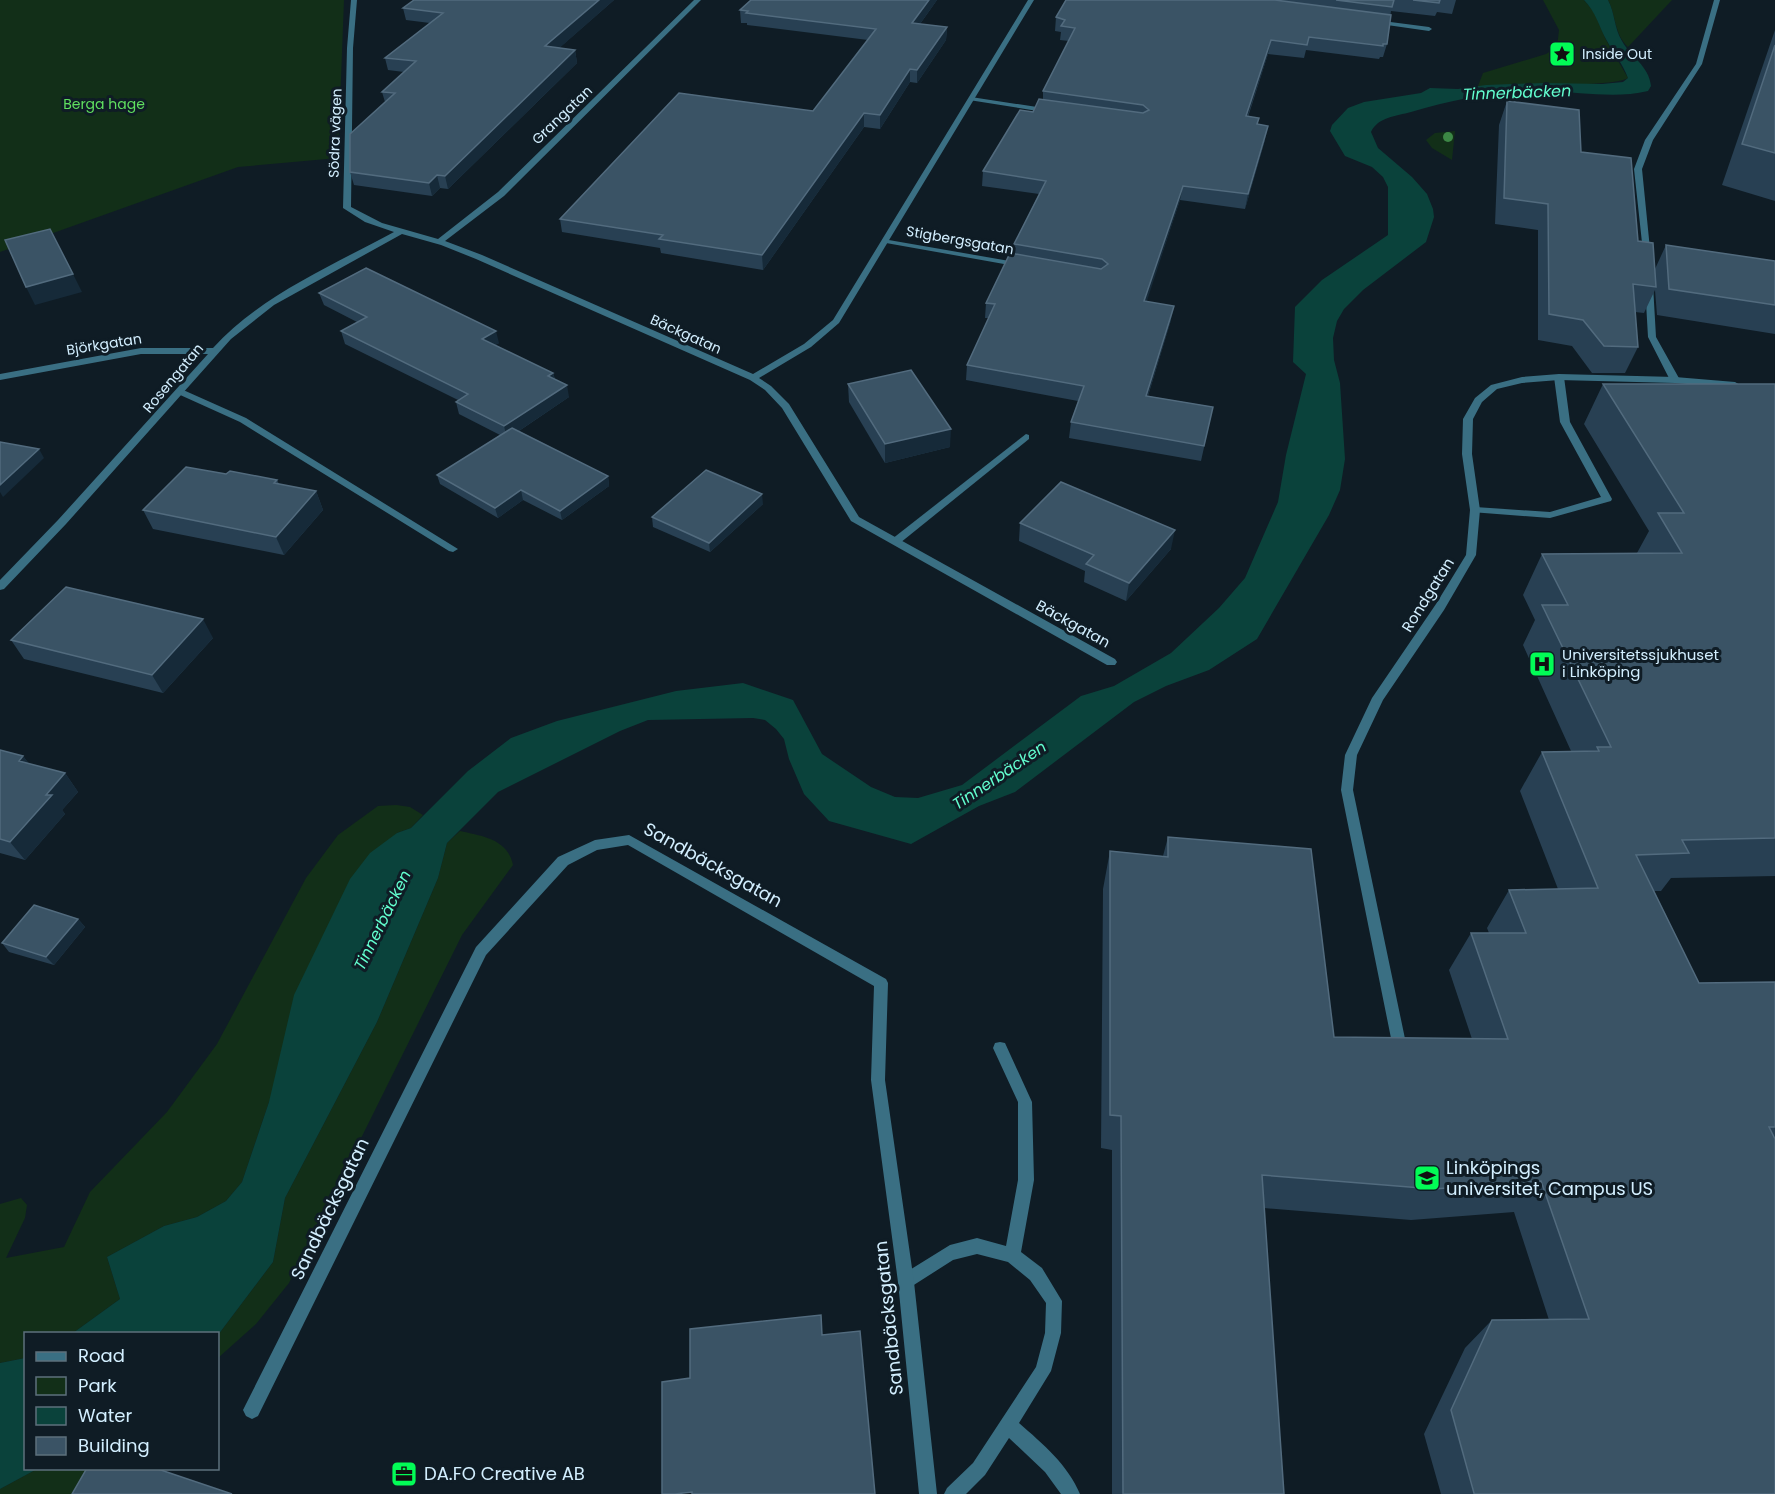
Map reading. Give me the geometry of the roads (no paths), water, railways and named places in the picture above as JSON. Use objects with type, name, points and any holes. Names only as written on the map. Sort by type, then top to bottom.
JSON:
[{"type":"street","name":"Södra vägen","points":[[354,0],[350,48],[349,137],[345,203],[353,213],[401,231]]},
{"type":"street","name":"Grangatan","points":[[439,242],[501,194],[698,0]]},
{"type":"street","name":"Stigbergsgatan","points":[[753,378],[802,350],[825,333],[836,321],[1031,0]]},
{"type":"street","points":[[1675,380],[1652,337],[1646,240],[1638,169],[1649,140],[1699,64],[1717,0]]},
{"type":"street","points":[[1370,22],[1429,29]]},
{"type":"street","points":[[971,99],[1058,112]]},
{"type":"street","name":"Bäckgatan","points":[[401,231],[439,242],[753,378],[768,388],[786,406],[855,519],[1111,662]]},
{"type":"street","name":"Rosengatan","points":[[0,586],[25,562],[181,392],[213,351],[250,318],[271,303],[401,231]]},
{"type":"street","name":"Stigbergsgatan","points":[[886,241],[1035,267]]},
{"type":"street","name":"Björkgatan","points":[[0,377],[141,351],[213,351]]},
{"type":"street","points":[[1475,510],[1550,515],[1607,499],[1565,422],[1559,377]]},
{"type":"street","name":"Rondgatan","points":[[1401,1054],[1347,790],[1352,755],[1378,698],[1440,607],[1471,555],[1475,510],[1467,454],[1468,419],[1478,400],[1494,387],[1522,380],[1559,377],[1675,380],[1750,386]]},
{"type":"street","points":[[181,392],[243,420],[453,549]]},
{"type":"street","points":[[896,541],[1026,437]]},
{"type":"street","name":"Sandbäcksgatan","points":[[252,1410],[481,951],[563,861],[595,845],[629,840],[881,983],[878,1080],[906,1282],[928,1494]]},
{"type":"street","points":[[1000,1048],[1026,1101],[1026,1180],[1012,1255]]},
{"type":"street","points":[[906,1282],[950,1253],[976,1246],[1012,1255],[1036,1274],[1054,1301],[1053,1333],[1043,1371],[979,1468],[953,1494]]},
{"type":"street","points":[[1008,1426],[1039,1451],[1066,1484],[1071,1494]]},
{"type":"water","name":"Tinnerbäcken","points":[[1584,0],[1608,0],[1622,41],[1650,79],[1651,86],[1648,91],[1611,95],[1529,91],[1478,96],[1388,118],[1378,123],[1371,132],[1378,148],[1412,177],[1427,194],[1434,217],[1426,242],[1363,290],[1344,309],[1337,321],[1333,338],[1334,360],[1340,383],[1345,459],[1340,490],[1329,515],[1257,639],[1209,670],[1166,686],[1134,702],[1015,792],[979,806],[911,844],[829,821],[804,794],[789,759],[784,739],[765,720],[753,718],[648,720],[620,731],[498,792],[447,843],[438,878],[377,1022],[285,1198],[273,1262],[219,1334],[74,1332],[120,1299],[107,1257],[164,1226],[197,1217],[226,1201],[242,1182],[269,1102],[294,995],[350,879],[370,853],[397,833],[411,828],[468,771],[511,738],[557,721],[676,691],[743,683],[793,700],[822,754],[871,787],[895,797],[918,798],[962,785],[1081,696],[1114,686],[1171,653],[1219,608],[1245,578],[1278,502],[1286,455],[1306,374],[1293,362],[1295,307],[1322,280],[1388,235],[1388,187],[1383,177],[1372,167],[1345,156],[1330,131],[1332,125],[1348,108],[1364,102],[1421,93],[1430,88],[1458,89],[1486,85],[1623,82],[1628,78],[1626,73]]},
{"type":"water","points":[[24,1358],[24,1470],[35,1470],[0,1489],[0,1363]]},
{"type":"place","name":"Inside Out","points":[[1562,54]]},
{"type":"place","name":"Universitetssjukhuset i Linköping","points":[[1542,664]]},
{"type":"place","name":"Linköpings universitet, Campus US","points":[[1427,1178]]},
{"type":"place","name":"DA.FO Creative AB","points":[[404,1474]]},
{"type":"park label","name":"Berga hage","points":[[104,104]]}]
